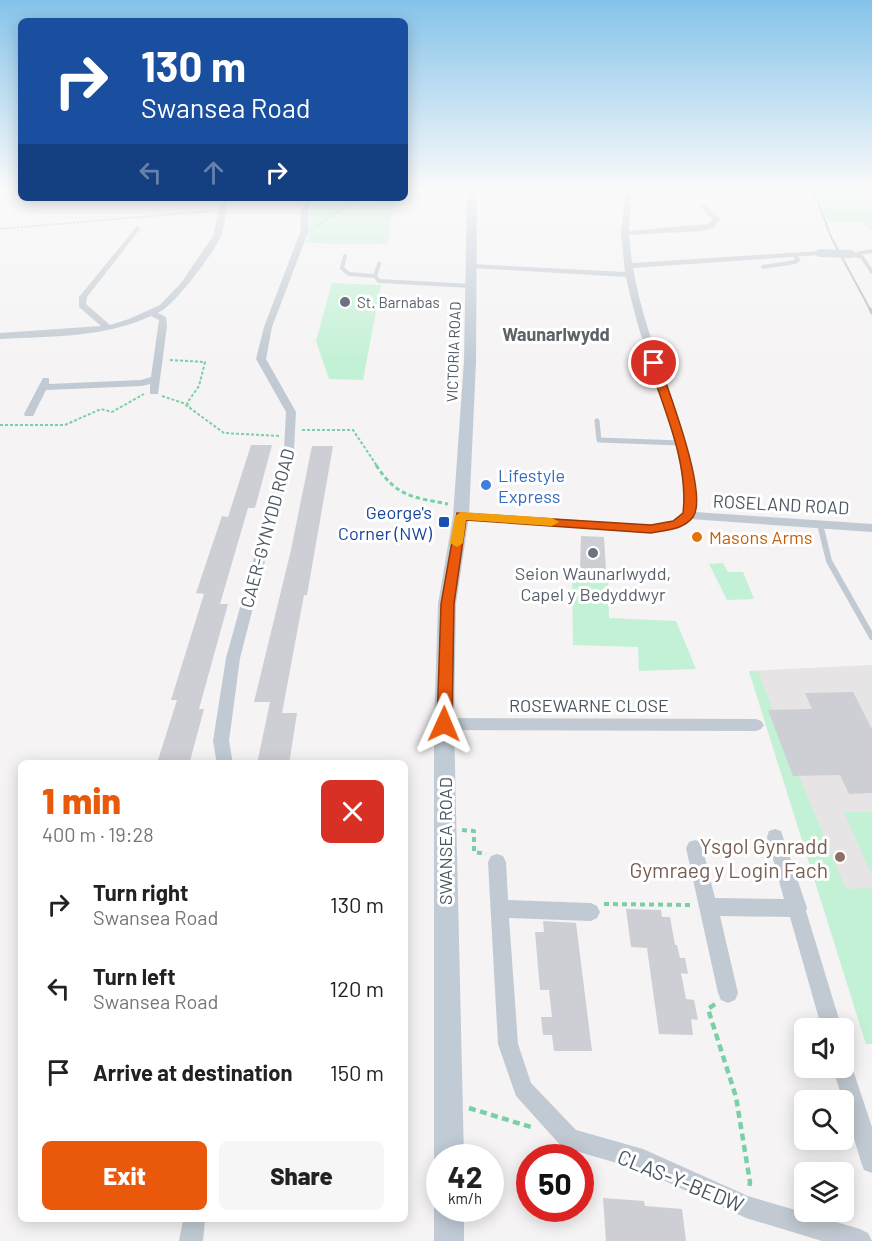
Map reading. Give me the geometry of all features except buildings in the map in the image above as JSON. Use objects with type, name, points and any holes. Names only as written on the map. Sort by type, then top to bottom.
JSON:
[{"type":"main road","name":"VICTORIA ROAD","points":[[461,511],[470,361],[472,247]]},
{"type":"main road","name":"SWANSEA ROAD","points":[[448,1144],[447,827],[444,724],[447,604],[461,511]]},
{"type":"main road","points":[[449,1222],[449,1241]]},
{"type":"street","points":[[108,328],[86,311],[82,305],[83,297],[124,247]]},
{"type":"street","points":[[0,336],[83,332],[108,328],[152,313],[172,300],[210,247]]},
{"type":"street","name":"CAER-GYNYDD ROAD","points":[[224,760],[221,741],[233,658],[291,433],[291,412],[261,359],[271,319],[299,247]]},
{"type":"street","points":[[461,511],[651,529],[676,525],[689,514],[686,463],[648,343],[630,270],[627,247]]},
{"type":"street","points":[[472,266],[630,270],[794,255],[851,254],[872,251]]},
{"type":"street","points":[[152,313],[163,319],[153,392]]},
{"type":"street","points":[[29,414],[45,383],[142,383],[156,379]]},
{"type":"street","name":"ROSELAND ROAD","points":[[689,514],[696,518],[872,528]]},
{"type":"street","name":"ROSEWARNE CLOSE","points":[[444,724],[733,718],[756,725]]},
{"type":"street","points":[[775,837],[829,1018]]},
{"type":"street","points":[[695,848],[728,993]]},
{"type":"street","name":"CLAS-Y-BEDW","points":[[497,862],[508,1044],[523,1089],[570,1139],[643,1161],[746,1207],[860,1241]]},
{"type":"street","points":[[707,907],[798,908]]},
{"type":"street","points":[[500,909],[591,912]]},
{"type":"street","points":[[846,1078],[872,1162]]},
{"type":"street","points":[[191,1241],[194,1222]]},
{"type":"lane","points":[[851,254],[862,257],[872,272]]},
{"type":"lane","points":[[763,267],[795,262],[798,260],[794,255]]},
{"type":"lane","points":[[345,256],[342,266],[345,272],[375,276],[379,281],[472,286]]},
{"type":"lane","points":[[375,276],[379,264]]},
{"type":"lane","points":[[597,421],[599,440],[680,443]]},
{"type":"lane","points":[[820,524],[829,561],[872,637]]},
{"type":"path","points":[[159,359],[206,362],[199,386],[187,403],[191,409]]},
{"type":"path","points":[[0,425],[64,425],[101,409],[112,412],[144,394],[161,396],[191,409],[224,433],[353,430],[387,482],[410,497],[461,511]]},
{"type":"path","points":[[447,827],[474,831],[474,852],[496,855],[497,862]]},
{"type":"path","points":[[591,912],[598,904],[675,904],[707,907]]},
{"type":"path","points":[[728,993],[708,1009],[712,1029],[725,1058],[741,1112],[750,1182],[746,1207]]},
{"type":"path","points":[[448,1102],[537,1129]]},
{"type":"shaded area","name":"Ysgol Gynradd Gymraeg y Login Fach","points":[[872,665],[872,1044],[866,1044],[749,671]]},
{"type":"green space","points":[[332,283],[381,285],[363,380],[329,379],[316,341]]},
{"type":"green space","points":[[723,563],[728,572],[743,572],[754,599],[727,600],[709,564]]},
{"type":"green space","points":[[572,578],[608,582],[609,618],[676,621],[696,669],[639,671],[638,647],[573,645]]},
{"type":"green space","points":[[749,671],[758,671],[773,710],[769,710],[793,776],[799,776],[846,889],[872,888],[872,1044],[866,1044]]},
{"type":"green space","points":[[844,812],[872,812],[872,876]]},
{"type":"railway","points":[[836,247],[871,311]]},
{"type":"slow traffic","points":[[457,543],[461,516],[552,522]]},
{"type":"place","name":"St. Barnabas","points":[[345,302]]},
{"type":"place","name":"Lifestyle Express","points":[[486,485]]},
{"type":"place","name":"George's Corner (NW)","points":[[444,522]]},
{"type":"place","name":"Masons Arms","points":[[697,537]]},
{"type":"place","name":"Seion Waunarlwydd, Capel y Bedyddwyr","points":[[593,553]]},
{"type":"place","name":"Ysgol Gynradd Gymraeg y Login Fach","points":[[840,857]]},
{"type":"district","name":"Waunarlwydd","points":[[556,334]]},
{"type":"route","points":[[444,724],[447,604],[461,516],[651,529],[676,525],[689,514],[691,498],[686,463],[654,363]]}]
